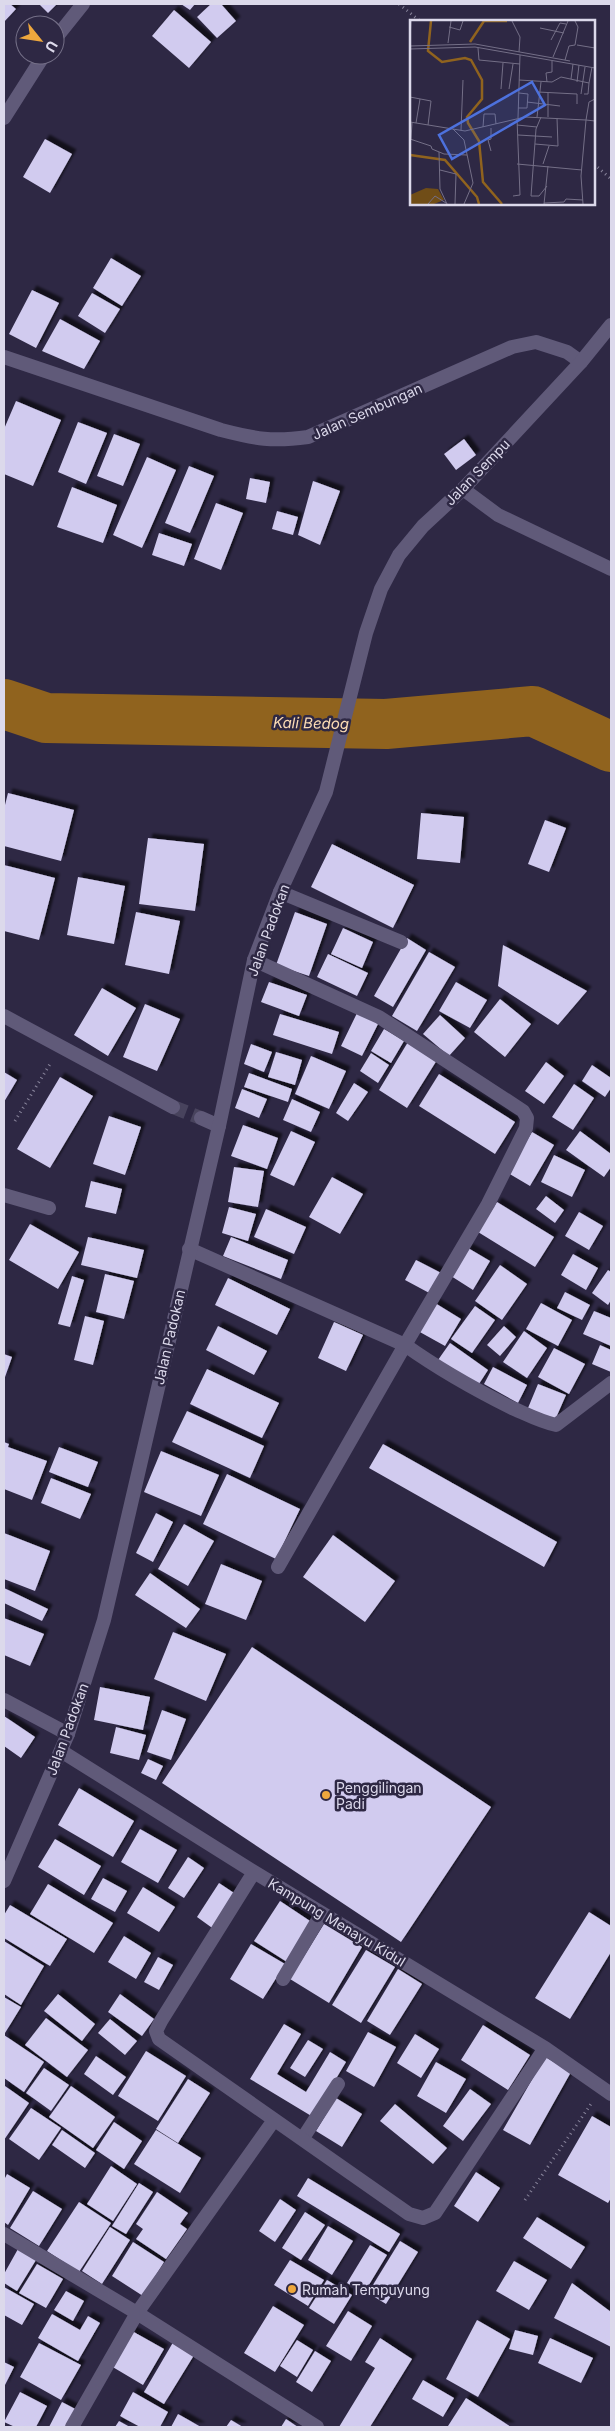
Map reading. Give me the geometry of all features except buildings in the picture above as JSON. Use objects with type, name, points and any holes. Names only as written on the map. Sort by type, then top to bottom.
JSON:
[{"type":"street","points":[[65,26],[83,4]]},
{"type":"street","points":[[4,118],[38,65]]},
{"type":"street","name":"Jalan Sempu","points":[[326,792],[366,634],[381,589],[399,554],[423,526],[463,488],[581,362],[611,325]]},
{"type":"street","name":"Jalan Sembungan","points":[[4,357],[221,430],[248,437],[276,441],[308,437],[512,347],[536,342],[567,352],[581,362]]},
{"type":"street","points":[[463,488],[498,514],[611,569]]},
{"type":"street","name":"Jalan Padokan","points":[[4,1881],[68,1734],[104,1620],[189,1248],[219,1126],[254,960],[280,892],[326,792]]},
{"type":"street","points":[[280,892],[401,942]]},
{"type":"street","points":[[254,960],[379,1017],[507,1098],[523,1111],[527,1118],[526,1128],[488,1204],[278,1567]]},
{"type":"street","points":[[4,1016],[173,1107]]},
{"type":"street","points":[[201,1118],[219,1126]]},
{"type":"street","points":[[4,1195],[49,1208]]},
{"type":"street","points":[[189,1248],[406,1344],[439,1370],[477,1391],[531,1416],[556,1425],[611,1384]]},
{"type":"street","points":[[4,1700],[68,1734]]},
{"type":"street","name":"Kampung Menayu Kidul","points":[[61,1751],[254,1872],[546,2048],[606,2092]]},
{"type":"street","points":[[254,1872],[161,2021],[156,2031],[159,2039],[409,2214],[423,2218],[435,2213],[546,2048]]},
{"type":"street","points":[[283,1979],[322,1913]]},
{"type":"street","points":[[303,2138],[338,2084]]},
{"type":"street","points":[[72,2427],[137,2313],[274,2120]]},
{"type":"street","points":[[4,2234],[137,2313],[317,2427]]},
{"type":"path","points":[[399,4],[419,20]]},
{"type":"path","points":[[595,165],[611,179]]},
{"type":"path","points":[[15,1121],[62,1046]]},
{"type":"path","points":[[525,2200],[606,2092]]},
{"type":"waterway","name":"Kali Bedog","points":[[4,704],[46,718],[386,724],[533,711],[611,747]]},
{"type":"tunnel","points":[[173,1107],[201,1118]]},
{"type":"place","name":"Penggilingan Padi","points":[[326,1795]]},
{"type":"place","name":"Rumah Tempuyung","points":[[292,2289]]}]
